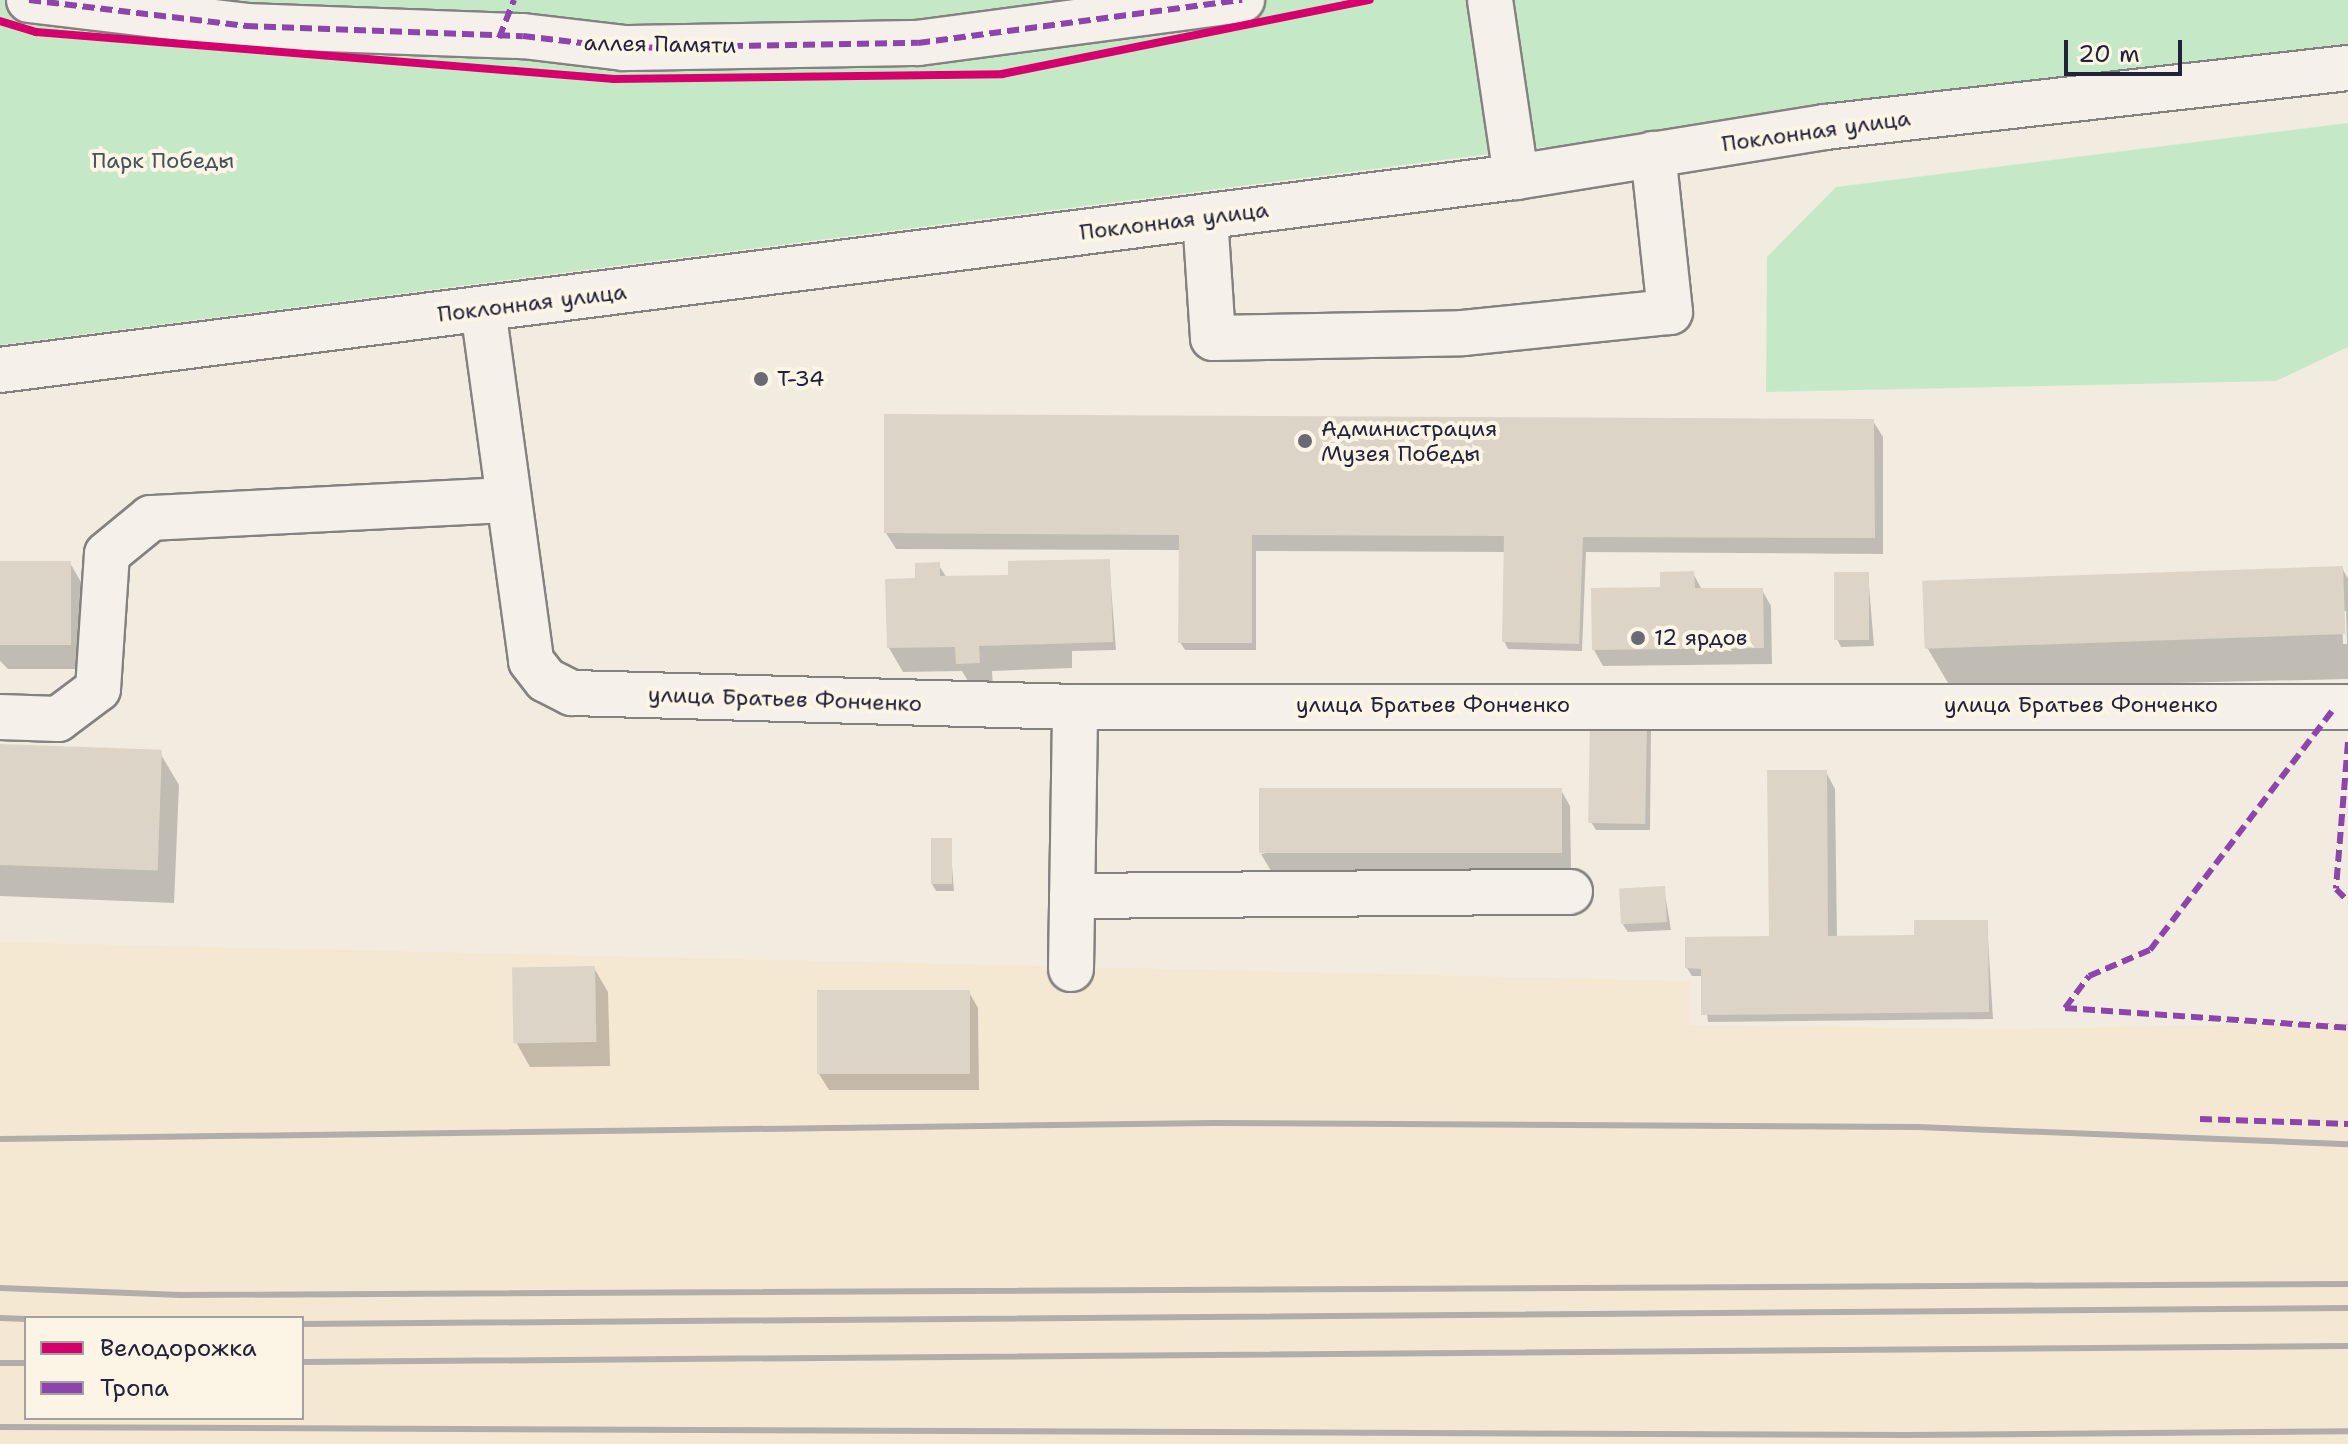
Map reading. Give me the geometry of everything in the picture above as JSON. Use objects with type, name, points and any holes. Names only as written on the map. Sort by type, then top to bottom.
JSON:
[{"type":"street","name":"аллея Памяти","points":[[29,0],[246,26],[506,19],[623,48],[918,43],[1242,0]]},
{"type":"street","points":[[1490,0],[1516,177]]},
{"type":"street","name":"Поклонная улица","points":[[0,370],[1516,177],[1825,127],[2348,68]]},
{"type":"street","points":[[1205,217],[1213,338],[1463,333],[1670,312],[1653,154]]},
{"type":"street","points":[[0,717],[58,719],[98,689],[107,554],[151,518],[509,500],[483,309]]},
{"type":"street","name":"улица Братьев Фонченко","points":[[509,500],[531,661],[546,680],[572,693],[1075,707],[2348,707]]},
{"type":"street","points":[[1071,969],[1075,707]]},
{"type":"street","points":[[1072,896],[1570,892]]},
{"type":"shaded area","points":[[0,942],[1690,981],[1690,1025],[2005,1029],[2348,1022],[2348,1444],[0,1444]]},
{"type":"green space","name":"Парк Победы","points":[[0,0],[2348,0],[2348,61],[1653,154],[1544,147],[0,345]]},
{"type":"green space","points":[[2348,123],[2348,347],[2276,381],[1766,392],[1767,257],[1836,187]]},
{"type":"building","points":[[884,414],[1874,419],[1875,538],[1583,537],[1579,644],[1502,642],[1504,536],[1252,535],[1252,643],[1178,643],[1179,535],[884,533]]},
{"type":"building","points":[[1110,559],[1113,642],[979,646],[980,663],[956,664],[955,647],[887,648],[885,579],[915,578],[915,563],[940,562],[940,576],[1008,575],[1008,561]]},
{"type":"building","points":[[0,561],[71,561],[71,645],[0,645]]},
{"type":"building","points":[[2343,566],[2345,634],[1925,649],[1922,581]]},
{"type":"building","points":[[1694,571],[1695,588],[1763,588],[1764,648],[1592,650],[1591,588],[1660,587],[1660,572]]},
{"type":"building","points":[[1834,572],[1869,572],[1869,640],[1834,640]]},
{"type":"building","points":[[1590,720],[1647,721],[1645,824],[1588,823]]},
{"type":"building","points":[[0,744],[162,750],[158,871],[0,865]]},
{"type":"building","points":[[1767,770],[1827,770],[1828,936],[1914,935],[1914,920],[1988,920],[1989,1012],[1701,1015],[1701,969],[1685,968],[1685,937],[1769,936]]},
{"type":"building","points":[[1259,788],[1562,788],[1562,853],[1259,853]]},
{"type":"building","points":[[931,838],[952,838],[952,884],[931,884]]},
{"type":"building","points":[[1665,886],[1667,922],[1621,924],[1619,888]]},
{"type":"building","points":[[595,966],[596,1042],[513,1043],[512,967]]},
{"type":"building","points":[[817,990],[970,990],[970,1074],[817,1074]]},
{"type":"railway","points":[[0,1139],[1214,1123],[1918,1127],[2348,1144]]},
{"type":"railway","points":[[0,1288],[181,1295],[2348,1284]]},
{"type":"railway","points":[[304,1324],[2348,1308]]},
{"type":"railway","points":[[0,1318],[24,1319]]},
{"type":"railway","points":[[304,1362],[2348,1346]]},
{"type":"railway","points":[[0,1363],[24,1363]]},
{"type":"railway","points":[[0,1427],[1907,1435],[2348,1431]]},
{"type":"marked path","points":[[29,0],[246,26],[523,36],[623,48],[918,43],[1242,0]]},
{"type":"marked path","points":[[499,38],[514,0]]},
{"type":"marked path","points":[[2065,1008],[2089,976],[2150,950],[2335,707]]},
{"type":"marked path","points":[[2348,742],[2336,889],[2348,901]]},
{"type":"marked path","points":[[2065,1008],[2348,1028]]},
{"type":"marked path","points":[[2200,1119],[2348,1124]]},
{"type":"cycle path","points":[[0,21],[36,32],[614,79],[1002,74],[1370,0]]},
{"type":"place","name":"Т-34","points":[[761,379]]},
{"type":"place","name":"Администрация Музея Победы","points":[[1305,441]]},
{"type":"place","name":"12 ярдов","points":[[1638,638]]}]
